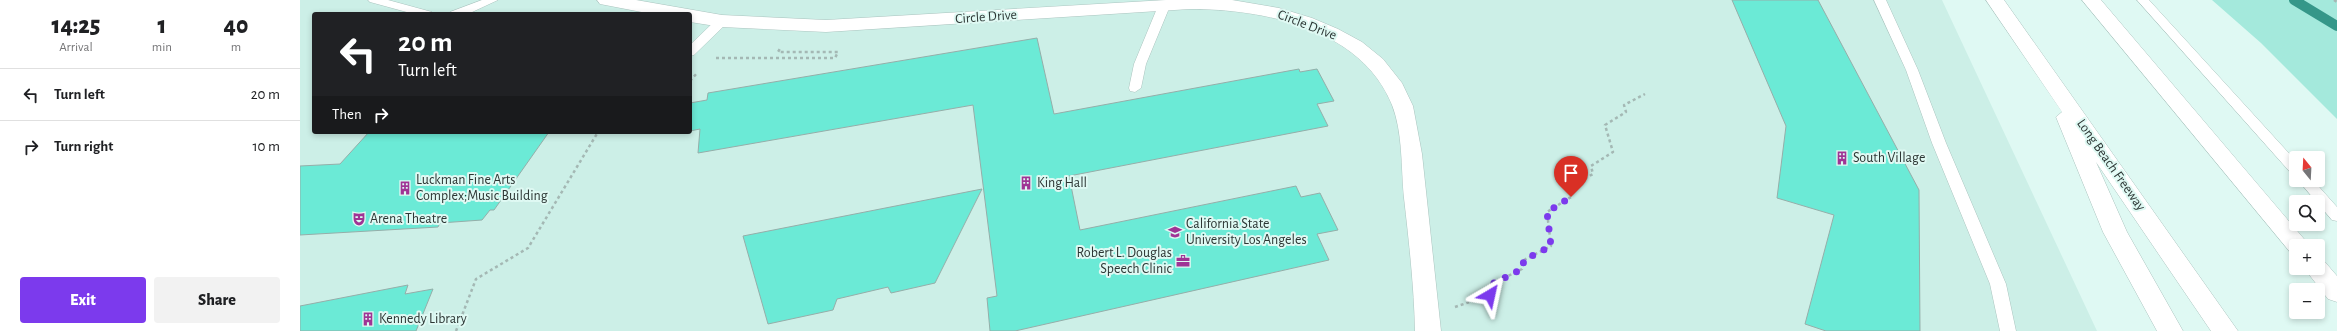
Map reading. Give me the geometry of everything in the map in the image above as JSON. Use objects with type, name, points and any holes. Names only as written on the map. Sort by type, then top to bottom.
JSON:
[{"type":"main road","points":[[606,0],[671,12]]},
{"type":"main road","name":"Long Beach Freeway","points":[[1996,0],[2225,331]]},
{"type":"main road","points":[[2092,0],[2292,239]]},
{"type":"main road","name":"Circle Drive","points":[[692,16],[722,21],[819,26],[879,24],[1164,6],[1228,5],[1267,11],[1296,18],[1330,32],[1356,47],[1375,63],[1392,82],[1403,106],[1409,139],[1428,331]]},
{"type":"main road","points":[[2049,75],[2115,232],[2170,331]]},
{"type":"main road","points":[[2322,275],[2337,293]]},
{"type":"lane","points":[[374,0],[420,12]]},
{"type":"lane","points":[[466,12],[492,0]]},
{"type":"lane","points":[[1880,0],[1912,70],[1945,157],[1998,284],[2008,331]]},
{"type":"lane","points":[[2143,0],[2289,162]]},
{"type":"lane","points":[[1135,88],[1140,64],[1164,6]]},
{"type":"lane","points":[[692,50],[722,21]]},
{"type":"lane","points":[[2311,187],[2337,216]]},
{"type":"path","points":[[710,58],[835,58],[838,52],[778,52],[781,46]]},
{"type":"path","points":[[692,79],[700,70]]},
{"type":"path","points":[[1450,309],[1490,295],[1494,283],[1522,269],[1524,260],[1551,246],[1547,212],[1571,197],[1570,188],[1593,174],[1591,166],[1613,152],[1605,125],[1626,112],[1624,105],[1645,94]]},
{"type":"path","points":[[456,331],[476,279],[528,248],[597,134]]},
{"type":"shaded area","name":"California State University Los Angeles","points":[[300,0],[1942,0],[2097,331],[300,331]]},
{"type":"green space","points":[[2212,0],[2337,0],[2337,119],[2261,43]]},
{"type":"building","name":"South Village","points":[[1732,0],[1818,0],[1919,190],[1920,331],[1826,331],[1805,324],[1834,215],[1777,198],[1786,126]]},
{"type":"building","name":"King Hall","points":[[1037,38],[1054,114],[1299,69],[1300,72],[1317,69],[1334,101],[1317,104],[1328,126],[1069,176],[1080,230],[1296,186],[1301,197],[1320,193],[1338,230],[1317,234],[1329,260],[1015,331],[990,331],[987,298],[997,296],[973,105],[698,153],[700,129],[692,131],[692,103],[707,100],[708,93]]},
{"type":"building","name":"Luckman Fine Arts Complex;Music Building","points":[[367,134],[548,134],[494,210],[490,210],[482,220],[440,223],[438,227],[300,235],[300,166],[340,164]]},
{"type":"building","points":[[982,189],[935,283],[891,293],[888,287],[837,299],[833,310],[768,324],[743,236]]},
{"type":"building","name":"Kennedy Library","points":[[408,285],[405,294],[433,289],[416,331],[300,331],[300,306]]},
{"type":"waterway","points":[[2294,0],[2337,26]]},
{"type":"place","name":"South Village","points":[[1842,158]]},
{"type":"place","name":"King Hall","points":[[1026,183]]},
{"type":"place","name":"Luckman Fine Arts Complex;Music Building","points":[[405,188]]},
{"type":"place","name":"Arena Theatre","points":[[359,219]]},
{"type":"place","name":"California State University Los Angeles","points":[[1175,232]]},
{"type":"place","name":"Robert L. Douglas Speech Clinic","points":[[1183,261]]},
{"type":"place","name":"Kennedy Library","points":[[368,319]]},
{"type":"route","points":[[1490,295],[1494,283],[1522,269],[1524,260],[1551,246],[1547,212],[1571,197]]}]
